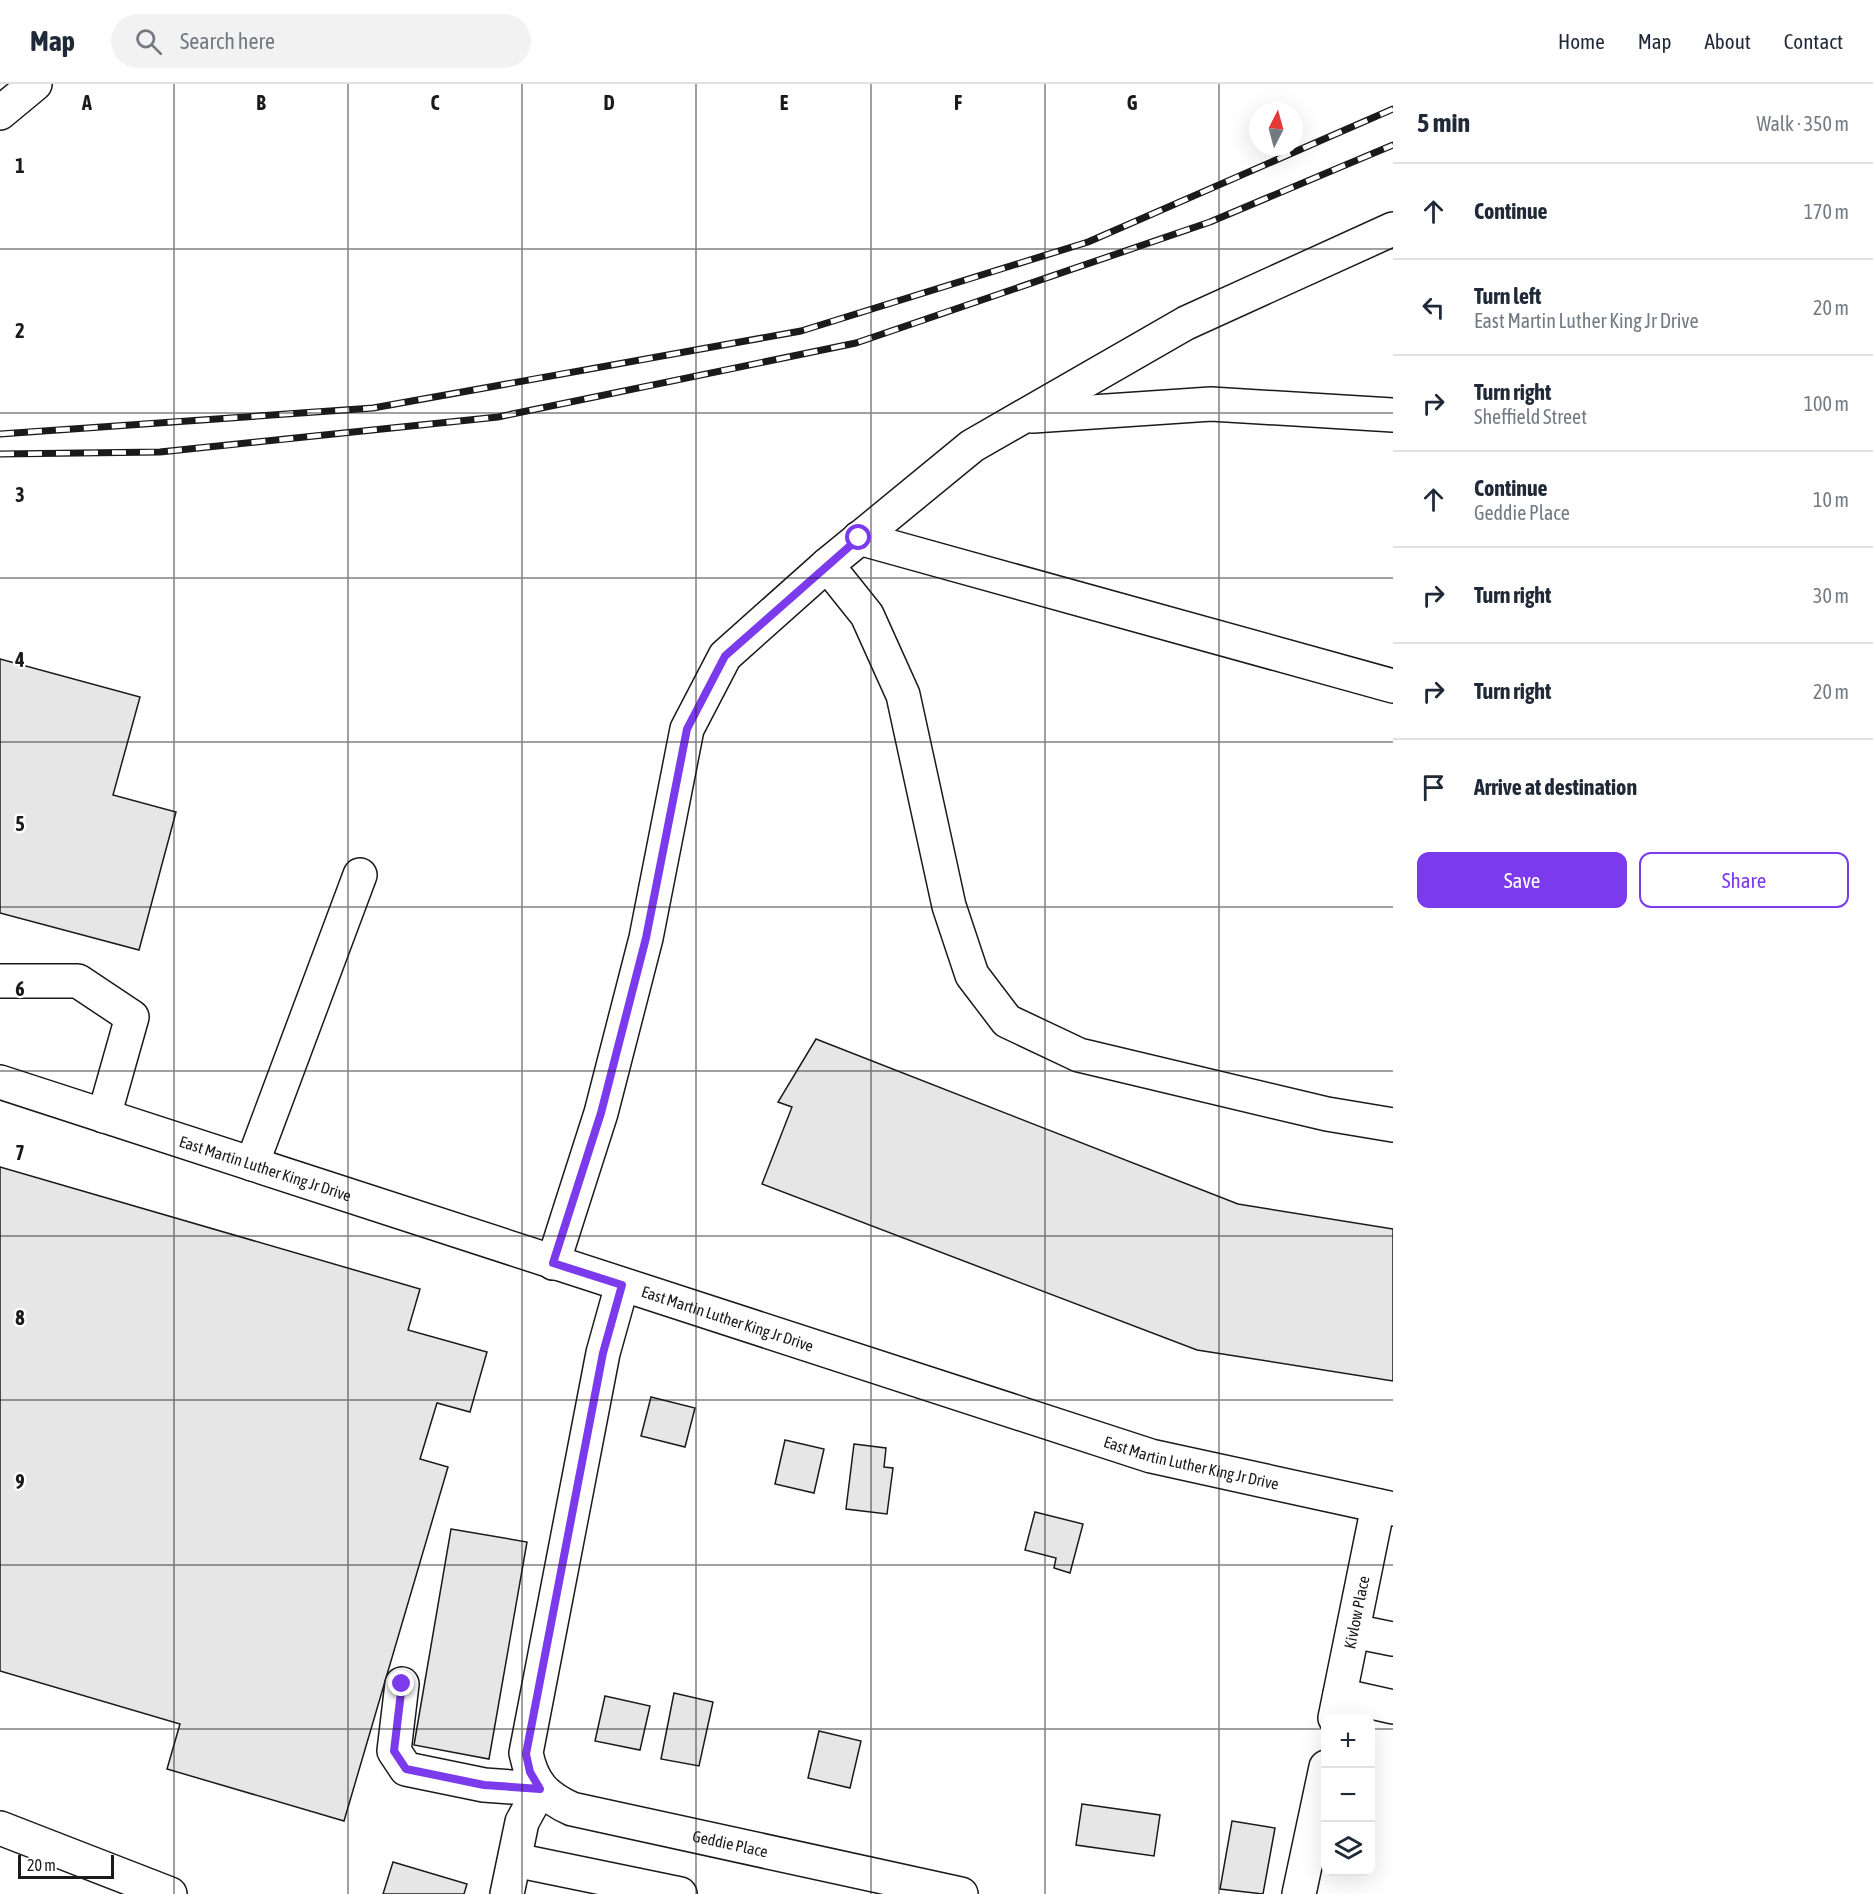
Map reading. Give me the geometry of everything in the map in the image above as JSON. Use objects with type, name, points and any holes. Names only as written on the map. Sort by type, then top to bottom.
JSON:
[{"type":"main road","points":[[0,114],[35,84]]},
{"type":"main road","points":[[553,1263],[601,1113],[643,949],[687,729],[725,656],[827,565],[972,446],[1186,323],[1393,229]]},
{"type":"main road","points":[[1023,417],[1211,404],[1393,415]]},
{"type":"main road","points":[[859,538],[1393,686]]},
{"type":"main road","points":[[827,565],[867,615],[903,695],[949,906],[972,975],[1007,1021],[1079,1055],[1327,1114],[1393,1125]]},
{"type":"main road","points":[[252,1164],[360,875]]},
{"type":"main road","points":[[0,981],[78,981],[132,1017],[104,1116]]},
{"type":"main road","name":"East Martin Luther King Jr Drive","points":[[0,1082],[1151,1456],[1386,1507]]},
{"type":"main road","points":[[540,1789],[530,1772],[526,1754],[603,1353],[622,1285]]},
{"type":"main road","name":"Kivlow Place","points":[[1338,1707],[1353,1631],[1386,1507]]},
{"type":"main road","points":[[1353,1631],[1393,1639]]},
{"type":"main road","points":[[402,1684],[394,1751],[406,1769],[484,1785],[540,1789]]},
{"type":"main road","points":[[1338,1707],[1393,1707]]},
{"type":"main road","points":[[1299,1894],[1326,1768]]},
{"type":"main road","points":[[507,1894],[522,1822],[540,1789]]},
{"type":"main road","name":"Geddie Place","points":[[540,1789],[555,1801],[572,1809],[961,1894]]},
{"type":"main road","points":[[0,1828],[170,1894]]},
{"type":"main road","points":[[514,1860],[680,1894]]},
{"type":"building","points":[[0,659],[140,697],[113,795],[176,812],[139,950],[0,913]]},
{"type":"building","points":[[816,1039],[1238,1204],[1393,1229],[1393,1381],[1197,1350],[762,1184],[792,1107],[778,1102]]},
{"type":"building","points":[[0,1167],[420,1289],[408,1330],[487,1352],[470,1412],[437,1403],[420,1459],[448,1467],[344,1821],[167,1769],[180,1724],[0,1671]]},
{"type":"building","points":[[651,1397],[695,1408],[685,1447],[641,1436]]},
{"type":"building","points":[[785,1440],[824,1449],[814,1493],[775,1484]]},
{"type":"building","points":[[854,1444],[886,1448],[884,1467],[893,1468],[887,1514],[846,1509]]},
{"type":"building","points":[[1035,1512],[1083,1524],[1070,1573],[1054,1568],[1056,1558],[1025,1550]]},
{"type":"building","points":[[451,1529],[527,1542],[489,1759],[414,1745]]},
{"type":"building","points":[[674,1693],[713,1702],[699,1766],[661,1759]]},
{"type":"building","points":[[605,1696],[650,1706],[640,1750],[595,1741]]},
{"type":"building","points":[[819,1731],[861,1741],[850,1788],[808,1778]]},
{"type":"building","points":[[1082,1804],[1160,1815],[1154,1856],[1076,1845]]},
{"type":"building","points":[[1232,1821],[1275,1828],[1263,1894],[1220,1889]]},
{"type":"building","points":[[393,1862],[467,1884],[464,1894],[383,1894]]},
{"type":"railway","points":[[0,434],[373,408],[801,331],[1088,242],[1393,109]]},
{"type":"railway","points":[[0,454],[160,452],[498,417],[856,343],[1210,222],[1393,145]]},
{"type":"route","points":[[402,1684],[394,1751],[406,1769],[423,1775],[484,1785],[540,1789],[530,1772],[526,1754],[603,1353],[622,1285],[553,1263],[601,1113],[646,938],[687,729],[725,656],[859,538]]}]
